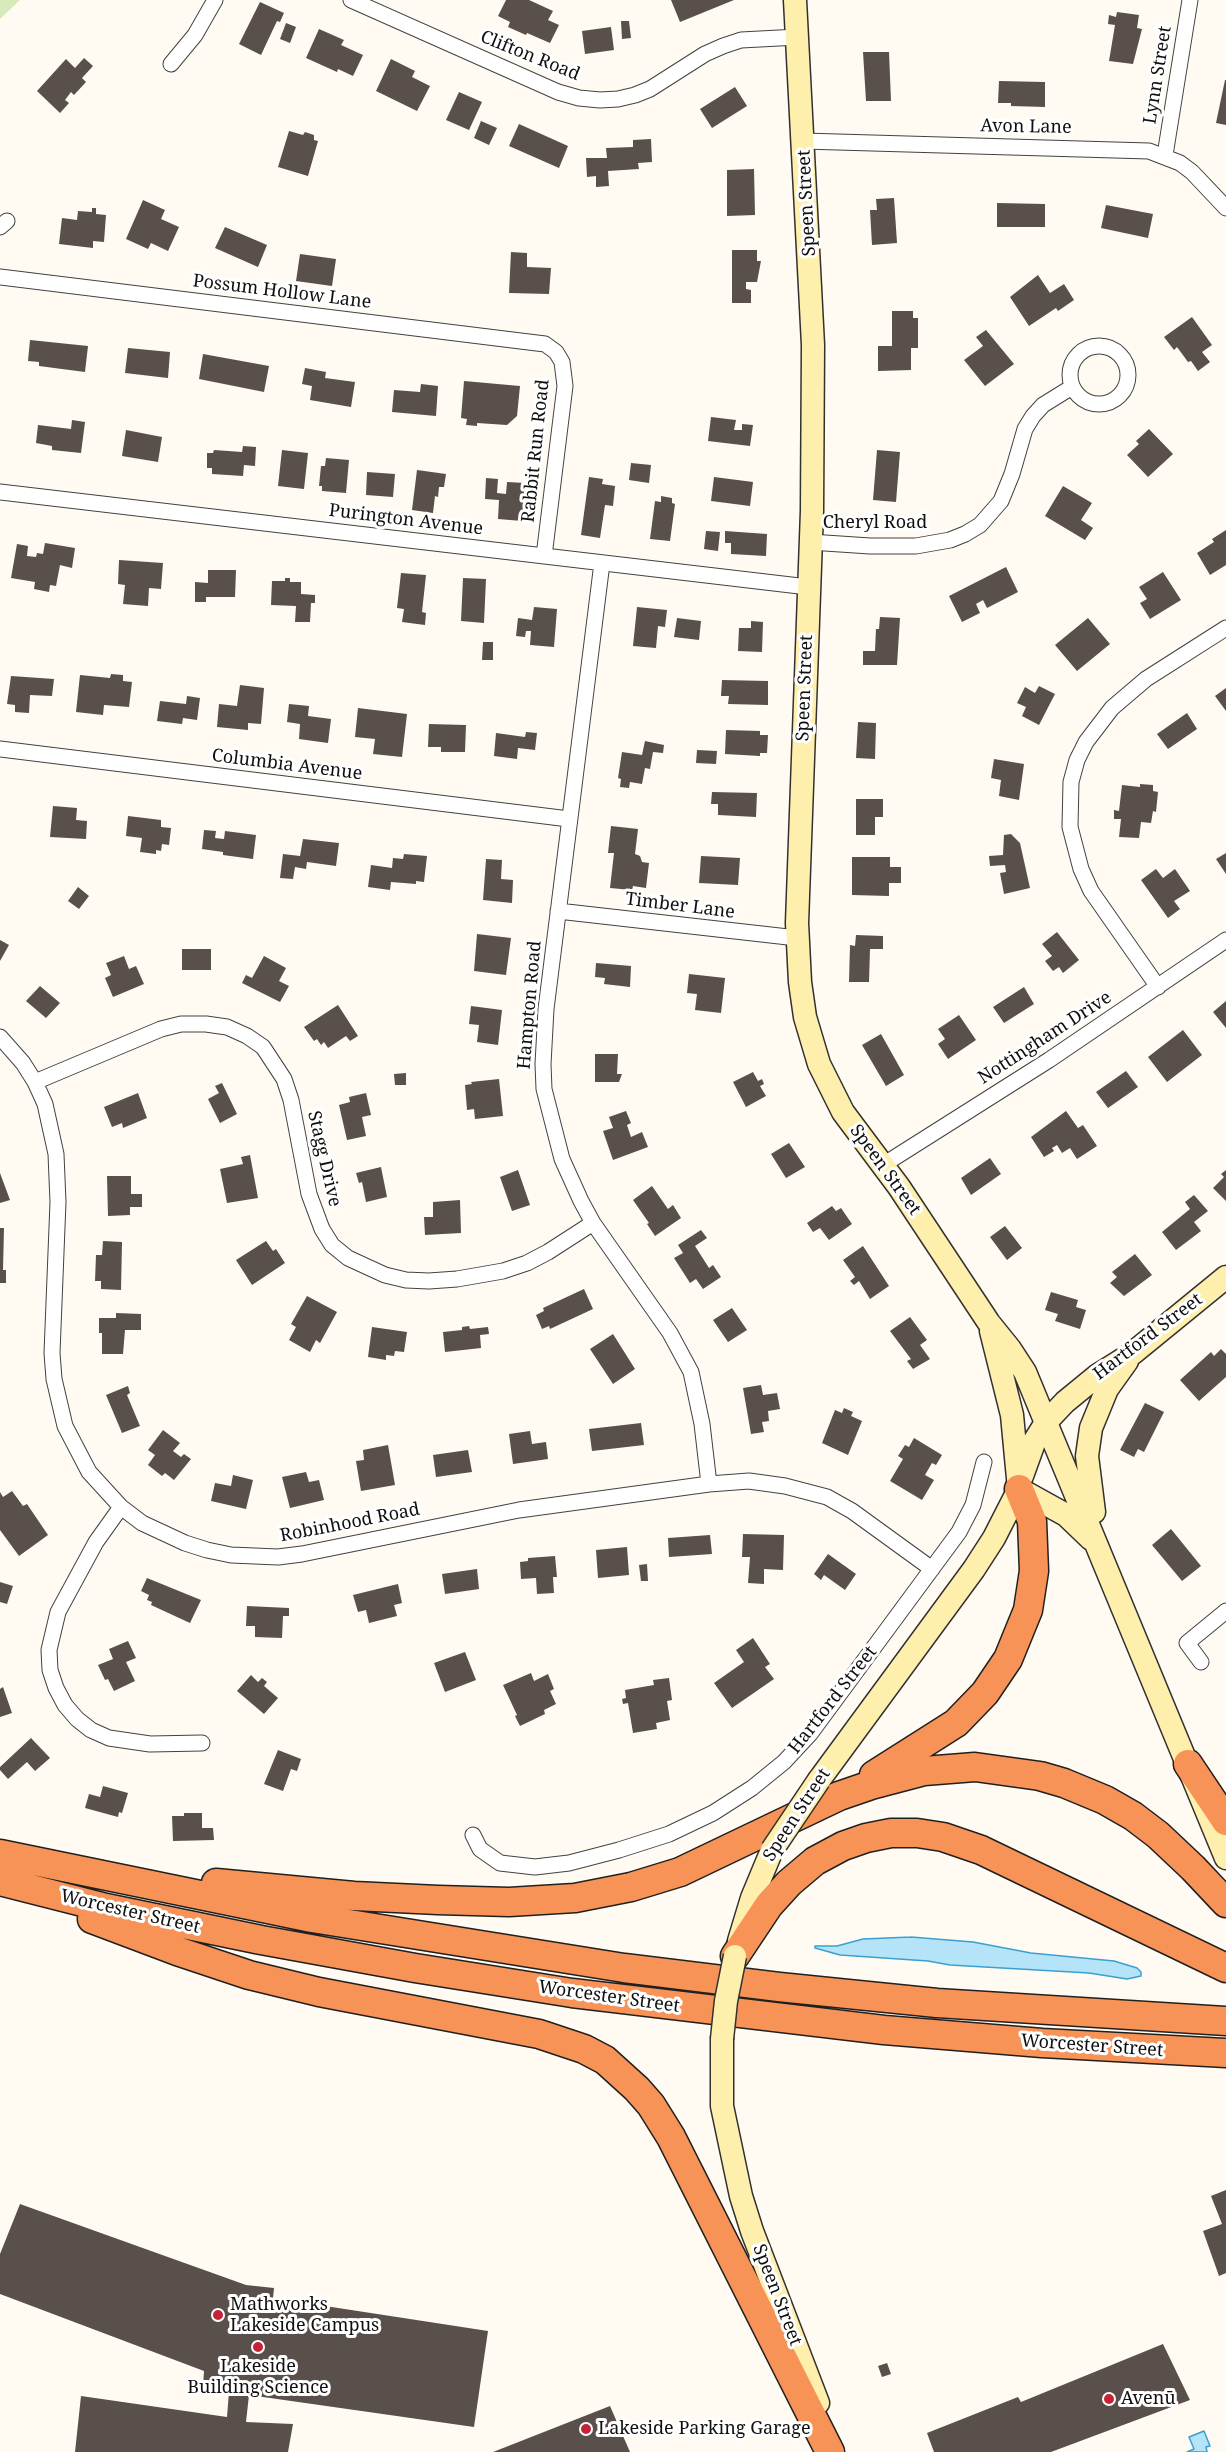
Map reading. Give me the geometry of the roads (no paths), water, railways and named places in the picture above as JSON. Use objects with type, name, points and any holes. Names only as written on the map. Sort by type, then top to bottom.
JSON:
[{"type":"highway","points":[[79,1871],[398,1898],[509,1902],[575,1898],[631,1887],[680,1872],[829,1788],[951,1727],[981,1698],[1001,1671],[1023,1623],[1033,1583],[1033,1531],[1029,1511],[1018,1489]]},
{"type":"highway","points":[[1188,1764],[1226,1821]]},
{"type":"highway","points":[[829,1788],[949,1768],[975,1767],[1005,1770],[1053,1779],[1105,1800],[1147,1826],[1187,1862],[1226,1904]]},
{"type":"highway","points":[[735,1956],[769,1905],[789,1883],[815,1861],[843,1846],[866,1838],[891,1833],[917,1833],[943,1837],[981,1850],[1226,1968]]},
{"type":"highway","name":"Worcester Street","points":[[0,1854],[234,1903],[546,1957],[702,1978],[937,2003],[1226,2021]]},
{"type":"highway","points":[[0,1882],[177,1951],[249,1975],[319,1992],[539,2034],[584,2049],[605,2060],[622,2073],[644,2097],[671,2137],[830,2452]]},
{"type":"highway","name":"Worcester Street","points":[[0,1882],[106,1908],[261,1940],[572,1993],[884,2030],[1064,2044],[1226,2053]]},
{"type":"street","points":[[171,64],[195,34],[215,0]]},
{"type":"street","name":"Clifton Road","points":[[351,0],[537,83],[579,98],[600,100],[634,96],[650,89],[697,59],[741,40],[798,38]]},
{"type":"street","name":"Speen Street","points":[[795,0],[813,345],[810,542],[797,938],[803,1006],[819,1064],[843,1112],[883,1165],[989,1323],[1022,1366],[1047,1421],[1226,1858]]},
{"type":"street","name":"Lynn Street","points":[[1165,155],[1190,0]]},
{"type":"street","name":"Avon Lane","points":[[803,141],[1129,149],[1165,155],[1192,172],[1226,208]]},
{"type":"street","name":"Possum Hollow Lane","points":[[0,277],[533,342],[545,345],[556,352]]},
{"type":"street","name":"Rabbit Run Road","points":[[544,556],[565,386],[562,362],[556,352]]},
{"type":"street","name":"Cheryl Road","points":[[810,542],[916,546],[950,540],[965,534],[980,525],[1001,501],[1012,474],[1021,438],[1033,416],[1043,405],[1072,387]]},
{"type":"street","name":"Purington Avenue","points":[[0,492],[808,587]]},
{"type":"street","name":"Hampton Road","points":[[602,563],[546,1009],[544,1089],[562,1159],[592,1223],[682,1352],[697,1395],[709,1484]]},
{"type":"street","points":[[1158,987],[1092,891],[1081,869],[1070,827],[1071,782],[1077,760],[1086,742],[1112,708],[1146,679],[1226,628]]},
{"type":"street","name":"Columbia Avenue","points":[[0,749],[569,819]]},
{"type":"street","name":"Timber Lane","points":[[558,911],[797,938]]},
{"type":"street","name":"Nottingham Drive","points":[[883,1165],[1057,1054],[1226,940]]},
{"type":"street","name":"Stagg Drive","points":[[35,1082],[161,1029],[181,1024],[227,1027],[248,1036],[263,1047],[284,1080],[291,1100],[309,1194],[322,1230],[332,1245],[348,1258],[385,1275],[406,1280],[429,1281],[457,1280],[503,1271],[527,1263],[548,1252],[592,1223]]},
{"type":"street","name":"Robinhood Road","points":[[0,1037],[23,1063],[35,1082],[45,1104],[56,1154],[58,1202],[52,1353],[58,1401],[65,1426],[89,1472],[121,1507],[142,1522],[207,1550],[231,1555],[279,1557],[500,1514],[709,1484],[761,1482],[785,1485],[826,1497],[852,1511],[932,1569]]},
{"type":"street","name":"Hartford Street","points":[[1018,1489],[1029,1452],[1047,1421],[1074,1393],[1133,1353],[1226,1278]]},
{"type":"street","name":"Speen Street","points":[[836,2452],[752,2231],[741,2196],[722,2106],[722,2039],[726,2001],[735,1956],[752,1898],[772,1850],[829,1788],[994,1538],[1018,1489],[1010,1407],[989,1323]]},
{"type":"street","points":[[1102,1555],[1090,1489],[1087,1446],[1094,1418],[1102,1400],[1118,1372],[1133,1353]]},
{"type":"street","name":"Hartford Street","points":[[474,1835],[480,1849],[493,1859],[517,1866],[569,1863],[636,1845],[685,1827],[727,1805],[774,1771],[810,1734],[969,1515],[984,1462]]},
{"type":"street","points":[[1018,1489],[1050,1505],[1074,1521],[1102,1555]]},
{"type":"street","points":[[121,1507],[96,1542],[58,1612],[50,1650],[50,1670],[56,1688],[65,1705],[77,1719],[91,1730],[108,1738],[150,1744],[202,1743]]},
{"type":"street","points":[[1201,1662],[1187,1643],[1226,1611]]},
{"type":"water","points":[[911,1937],[973,1942],[1031,1953],[1114,1961],[1137,1968],[1141,1976],[1127,1979],[1089,1973],[950,1965],[928,1961],[840,1955],[815,1948],[815,1946],[837,1946],[863,1939]]},
{"type":"water","points":[[1204,2431],[1210,2446],[1206,2447],[1207,2452],[1187,2452],[1194,2449],[1189,2437]]},
{"type":"place","name":"Mathworks Lakeside Campus","points":[[218,2315]]},
{"type":"place","name":"Lakeside Building Science","points":[[258,2347]]},
{"type":"place","name":"Avenū","points":[[1109,2399]]},
{"type":"place","name":"Lakeside Parking Garage","points":[[586,2429]]}]
